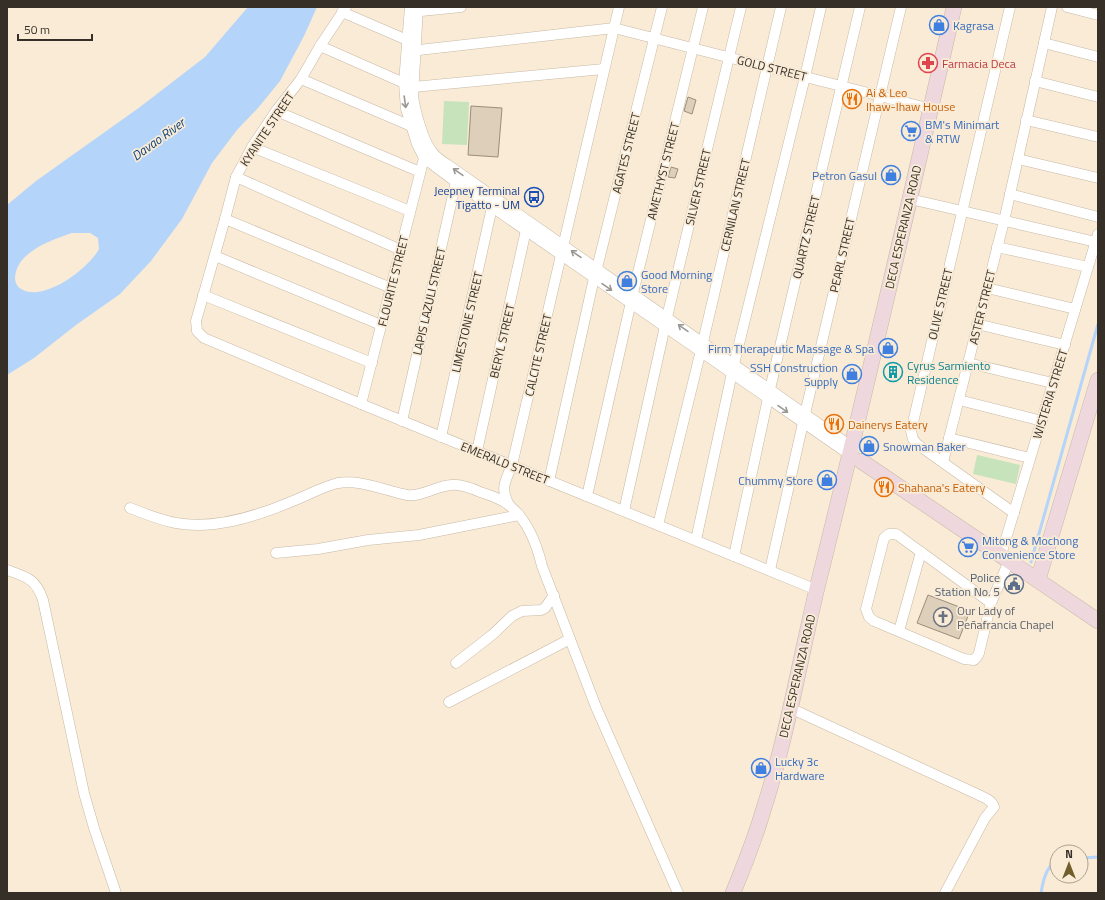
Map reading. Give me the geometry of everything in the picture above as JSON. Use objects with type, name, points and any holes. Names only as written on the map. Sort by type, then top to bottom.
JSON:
[{"type":"street","points":[[461,7],[414,10],[409,85],[405,100],[412,126],[424,158],[526,230],[562,250]]},
{"type":"street","name":"CALCITE STREET","points":[[509,505],[504,492],[504,485],[512,466],[619,7]]},
{"type":"street","name":"AGATES STREET","points":[[549,480],[596,273],[662,7]]},
{"type":"street","name":"AMETHYST STREET","points":[[587,496],[631,298],[694,49],[703,7]]},
{"type":"street","name":"SILVER STREET","points":[[624,511],[666,322],[741,7]]},
{"type":"street","name":"CERNILAN STREET","points":[[658,525],[781,7]]},
{"type":"street","points":[[696,540],[733,368],[821,7]]},
{"type":"street","name":"QUARTZ STREET","points":[[734,556],[769,394],[860,7]]},
{"type":"street","name":"PEARL STREET","points":[[770,570],[804,418],[901,7]]},
{"type":"street","name":"DECA ESPERANZA ROAD","points":[[733,893],[764,810],[780,751],[817,590],[855,454],[910,199],[954,7]]},
{"type":"street","name":"OLIVE STREET","points":[[1010,7],[911,436],[917,444],[1014,513]]},
{"type":"street","name":"ASTER STREET","points":[[943,462],[1004,221],[1052,7]]},
{"type":"street","points":[[1067,7],[1098,15]]},
{"type":"street","points":[[344,10],[411,47],[614,28]]},
{"type":"street","name":"KYANITE STREET","points":[[197,331],[196,321],[236,177],[252,147],[276,111],[301,79],[320,46],[344,10]]},
{"type":"street","name":"GOLD STREET","points":[[614,28],[931,108]]},
{"type":"street","points":[[1044,43],[1098,57]]},
{"type":"street","points":[[320,46],[409,85],[604,69]]},
{"type":"street","points":[[301,79],[412,126]]},
{"type":"street","points":[[1035,81],[1098,97]]},
{"type":"street","points":[[409,85],[426,142],[432,153],[562,250],[1098,621]]},
{"type":"street","points":[[276,111],[420,172]]},
{"type":"street","points":[[1026,120],[1098,137]]},
{"type":"street","points":[[252,147],[410,211]]},
{"type":"street","name":"FLOURITE STREET","points":[[361,404],[424,158]]},
{"type":"street","points":[[1018,159],[1098,178]]},
{"type":"street","points":[[236,177],[401,250]]},
{"type":"street","name":"LAPIS LAZULI STREET","points":[[402,421],[456,182]]},
{"type":"street","points":[[1010,194],[1098,217]]},
{"type":"street","points":[[910,199],[1004,221],[1097,238]]},
{"type":"street","name":"LIMESTONE STREET","points":[[441,437],[492,207]]},
{"type":"street","points":[[225,219],[391,288]]},
{"type":"street","name":"BERYL STREET","points":[[477,451],[526,230]]},
{"type":"street","name":"WISTERIA STREET","points":[[899,631],[964,659],[974,660],[978,657],[991,603],[1005,558],[1014,513],[1097,238]]},
{"type":"street","points":[[997,247],[1088,267]]},
{"type":"street","points":[[215,256],[382,325]]},
{"type":"street","points":[[987,288],[1075,309]]},
{"type":"street","points":[[203,295],[372,363]]},
{"type":"street","points":[[978,324],[1064,345]]},
{"type":"street","name":"EMERALD STREET","points":[[197,331],[204,338],[361,404],[817,590]]},
{"type":"street","points":[[968,363],[1053,384]]},
{"type":"street","points":[[1038,580],[1098,380]]},
{"type":"street","points":[[959,400],[1042,421]]},
{"type":"street","points":[[949,438],[1030,458]]},
{"type":"street","points":[[130,508],[154,517],[177,523],[215,524],[260,514],[327,486],[341,483],[371,486],[408,495],[416,495],[451,485],[462,486],[495,497],[509,505],[519,515],[535,543],[542,566],[596,707],[678,893]]},
{"type":"street","points":[[276,553],[318,549],[368,540],[419,535],[519,515]]},
{"type":"street","points":[[921,552],[899,631],[874,621],[867,614],[867,602],[884,538],[889,534],[896,534],[921,552],[991,603]]},
{"type":"street","points":[[7,570],[31,580],[37,586],[43,600],[84,793],[116,893]]},
{"type":"street","points":[[456,663],[512,616],[522,611],[541,610],[545,608],[554,595]]},
{"type":"street","points":[[449,702],[570,639]]},
{"type":"street","points":[[790,708],[979,795],[993,804],[994,807],[985,818],[945,893]]},
{"type":"green space","points":[[444,101],[469,102],[467,145],[442,144]]},
{"type":"green space","points":[[977,455],[1020,465],[1016,484],[973,474]]},
{"type":"water","name":"Davao River","points":[[248,7],[317,7],[304,36],[280,81],[258,108],[237,130],[212,163],[182,219],[151,261],[120,294],[76,325],[34,358],[7,375],[7,205],[36,181],[140,107],[205,57]],"holes":[[[72,233],[90,233],[98,238],[99,249],[86,265],[66,281],[43,291],[32,292],[23,290],[17,285],[15,278],[21,261],[36,248],[54,239]]]},
{"type":"building","points":[[688,97],[696,100],[692,114],[684,111]]},
{"type":"building","points":[[471,106],[502,108],[498,157],[468,155]]},
{"type":"building","points":[[671,167],[678,169],[675,178],[668,177]]},
{"type":"building","name":"Cyrus Sarmiento Residence","points":[[889,365],[900,368],[898,378],[887,375]]},
{"type":"building","name":"Our Lady of Peñafrancia Chapel","points":[[928,595],[970,611],[959,639],[917,623]]},
{"type":"waterway","points":[[1031,562],[1098,324]]},
{"type":"waterway","points":[[1089,858],[1098,857]]},
{"type":"waterway","points":[[1041,893],[1044,879],[1049,868]]},
{"type":"place","name":"Kagrasa","points":[[939,25]]},
{"type":"place","name":"Farmacia Deca","points":[[928,63]]},
{"type":"place","name":"Ai & Leo Ihaw-Ihaw House","points":[[852,99]]},
{"type":"place","name":"BM's Minimart & RTW","points":[[911,131]]},
{"type":"place","name":"Petron Gasul","points":[[891,175]]},
{"type":"place","name":"Jeepney Terminal Tigatto - UM","points":[[534,197]]},
{"type":"place","name":"Good Morning Store","points":[[627,281]]},
{"type":"place","name":"Firm Therapeutic Massage & Spa","points":[[888,348]]},
{"type":"place","name":"Cyrus Sarmiento Residence","points":[[893,372]]},
{"type":"place","name":"SSH Construction Supply","points":[[852,374]]},
{"type":"place","name":"Dainerys Eatery","points":[[834,424]]},
{"type":"place","name":"Snowman Baker","points":[[869,446]]},
{"type":"place","name":"Chummy Store","points":[[827,480]]},
{"type":"place","name":"Shahana's Eatery","points":[[884,487]]},
{"type":"place","name":"Mitong & Mochong Convenience Store","points":[[968,547]]},
{"type":"place","name":"Police Station No. 5","points":[[1014,584]]},
{"type":"place","name":"Our Lady of Peñafrancia Chapel","points":[[943,617]]},
{"type":"place","name":"Lucky 3c Hardware","points":[[761,768]]}]
